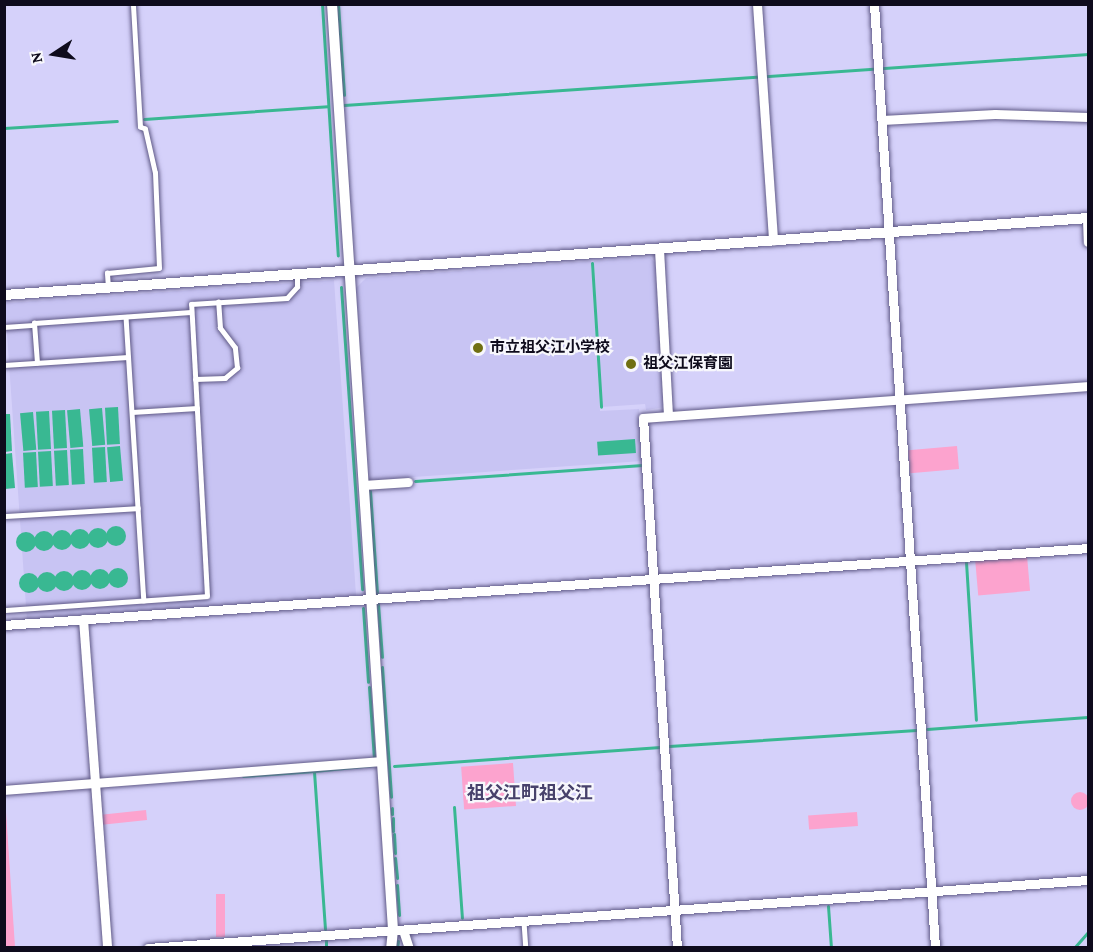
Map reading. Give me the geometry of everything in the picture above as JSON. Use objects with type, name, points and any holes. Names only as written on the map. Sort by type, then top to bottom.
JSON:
[{"type":"street","points":[[332,4],[381,761],[398,930],[409,948]]},
{"type":"street","points":[[757,4],[773,240]]},
{"type":"street","points":[[874,4],[912,560],[935,948]]},
{"type":"street","points":[[882,120],[995,114],[1089,117]]},
{"type":"street","points":[[4,295],[1088,218],[1089,242]]},
{"type":"street","points":[[659,249],[668,416]]},
{"type":"street","points":[[677,948],[643,418],[1089,386]]},
{"type":"street","points":[[364,485],[408,482]]},
{"type":"street","points":[[4,625],[1089,548]]},
{"type":"street","points":[[83,619],[107,948]]},
{"type":"street","points":[[4,789],[381,761]]},
{"type":"street","points":[[148,948],[1089,880]]},
{"type":"street","points":[[391,948],[398,930]]},
{"type":"lane","points":[[108,288],[107,273],[159,268],[155,173],[145,129],[140,127],[133,4]]},
{"type":"lane","points":[[4,610],[207,596],[191,304],[287,298],[297,287],[297,275]]},
{"type":"lane","points":[[195,379],[225,378],[237,368],[235,348],[219,328],[218,302]]},
{"type":"lane","points":[[4,327],[191,312]]},
{"type":"lane","points":[[126,317],[144,600]]},
{"type":"lane","points":[[34,326],[37,363]]},
{"type":"lane","points":[[4,365],[128,357]]},
{"type":"lane","points":[[132,412],[197,408]]},
{"type":"lane","points":[[4,516],[138,508]]},
{"type":"lane","points":[[524,922],[526,948]]},
{"type":"shaded area","name":"祖父江保育園","points":[[650,257],[655,263],[665,407],[646,410],[645,404],[602,407],[594,261]]},
{"type":"shaded area","name":"市立祖父江小学校","points":[[591,261],[600,411],[639,409],[642,461],[370,480],[356,288],[366,278]]},
{"type":"shaded area","points":[[334,280],[356,596],[27,619],[5,303]]},
{"type":"shaded area","points":[[118,407],[120,444],[107,445],[105,408]]},
{"type":"shaded area","points":[[102,408],[105,445],[92,446],[89,409]]},
{"type":"shaded area","points":[[80,409],[83,447],[70,448],[67,410]]},
{"type":"shaded area","points":[[65,410],[67,448],[54,449],[52,411]]},
{"type":"shaded area","points":[[49,411],[51,449],[38,450],[36,412]]},
{"type":"shaded area","points":[[33,412],[36,450],[23,451],[20,413]]},
{"type":"shaded area","points":[[5,414],[10,414],[12,451],[5,452]]},
{"type":"shaded area","points":[[635,439],[636,453],[598,456],[597,442]]},
{"type":"shaded area","points":[[120,446],[123,481],[110,482],[107,447]]},
{"type":"shaded area","points":[[957,446],[959,469],[910,473],[908,450]]},
{"type":"shaded area","points":[[105,447],[107,482],[94,483],[92,448]]},
{"type":"shaded area","points":[[83,449],[85,484],[72,485],[70,450]]},
{"type":"shaded area","points":[[67,450],[69,485],[56,486],[54,451]]},
{"type":"shaded area","points":[[51,451],[53,486],[40,487],[38,452]]},
{"type":"shaded area","points":[[36,452],[38,487],[25,488],[23,453]]},
{"type":"shaded area","points":[[12,453],[15,488],[5,489],[5,454]]},
{"type":"shaded area","points":[[116,526],[123,529],[126,536],[123,543],[116,546],[109,543],[106,536],[109,529]]},
{"type":"shaded area","points":[[98,528],[105,531],[108,538],[105,545],[98,548],[91,545],[88,538],[91,531]]},
{"type":"shaded area","points":[[80,529],[87,532],[90,539],[87,546],[80,549],[73,546],[70,539],[73,532]]},
{"type":"shaded area","points":[[62,530],[69,533],[72,540],[69,547],[62,550],[55,547],[52,540],[55,533]]},
{"type":"shaded area","points":[[44,531],[51,534],[54,541],[51,548],[44,551],[37,548],[34,541],[37,534]]},
{"type":"shaded area","points":[[26,532],[33,535],[36,542],[33,549],[26,552],[19,549],[16,542],[19,535]]},
{"type":"shaded area","points":[[1027,556],[1030,591],[978,595],[975,561]]},
{"type":"shaded area","points":[[118,568],[125,571],[128,578],[125,585],[118,588],[111,585],[108,578],[111,571]]},
{"type":"shaded area","points":[[100,569],[107,572],[110,579],[107,586],[100,589],[93,586],[90,579],[93,572]]},
{"type":"shaded area","points":[[82,570],[89,573],[92,580],[89,587],[82,590],[75,587],[72,580],[75,573]]},
{"type":"shaded area","points":[[64,571],[71,574],[74,581],[71,588],[64,591],[57,588],[54,581],[57,574]]},
{"type":"shaded area","points":[[47,572],[54,575],[57,582],[54,589],[47,592],[40,589],[37,582],[40,575]]},
{"type":"shaded area","points":[[29,573],[36,576],[39,583],[36,590],[29,593],[22,590],[19,583],[22,576]]},
{"type":"shaded area","points":[[513,763],[516,806],[464,810],[461,767]]},
{"type":"shaded area","points":[[1076,792],[1084,792],[1089,797],[1087,808],[1076,810],[1071,805],[1071,797]]},
{"type":"shaded area","points":[[5,797],[15,947],[5,947]]},
{"type":"shaded area","points":[[146,810],[147,820],[102,825],[101,815]]},
{"type":"shaded area","points":[[857,812],[858,826],[809,829],[808,815]]},
{"type":"shaded area","points":[[216,894],[225,894],[225,937],[216,937]]},
{"type":"waterway","points":[[322,4],[338,255]]},
{"type":"waterway","points":[[338,4],[344,95]]},
{"type":"waterway","points":[[344,105],[1088,54]]},
{"type":"waterway","points":[[144,119],[328,106]]},
{"type":"waterway","points":[[4,128],[117,121]]},
{"type":"waterway","points":[[592,263],[601,407]]},
{"type":"waterway","points":[[341,287],[362,589]]},
{"type":"waterway","points":[[415,481],[642,465]]},
{"type":"waterway","points":[[370,491],[377,595]]},
{"type":"waterway","points":[[966,562],[976,720]]},
{"type":"waterway","points":[[378,604],[382,657]]},
{"type":"waterway","points":[[363,608],[368,682]]},
{"type":"waterway","points":[[382,667],[391,797]]},
{"type":"waterway","points":[[369,687],[374,759]]},
{"type":"waterway","points":[[927,729],[1088,717]]},
{"type":"waterway","points":[[669,746],[916,730]]},
{"type":"waterway","points":[[394,766],[660,747]]},
{"type":"waterway","points":[[325,929],[314,771],[374,765]]},
{"type":"waterway","points":[[243,776],[314,771]]},
{"type":"waterway","points":[[454,807],[462,918]]},
{"type":"waterway","points":[[392,808],[392,814]]},
{"type":"waterway","points":[[393,818],[393,831]]},
{"type":"waterway","points":[[394,834],[395,853]]},
{"type":"waterway","points":[[395,858],[397,878]]},
{"type":"waterway","points":[[397,885],[399,915]]},
{"type":"waterway","points":[[828,906],[831,948]]},
{"type":"waterway","points":[[1074,948],[1088,932]]},
{"type":"waterway","points":[[326,940],[326,948]]},
{"type":"waterway","points":[[397,948],[398,941]]},
{"type":"place","name":"市立祖父江小学校","points":[[478,348]]},
{"type":"place","name":"祖父江保育園","points":[[631,364]]},
{"type":"district","name":"祖父江町祖父江","points":[[530,793]]}]
